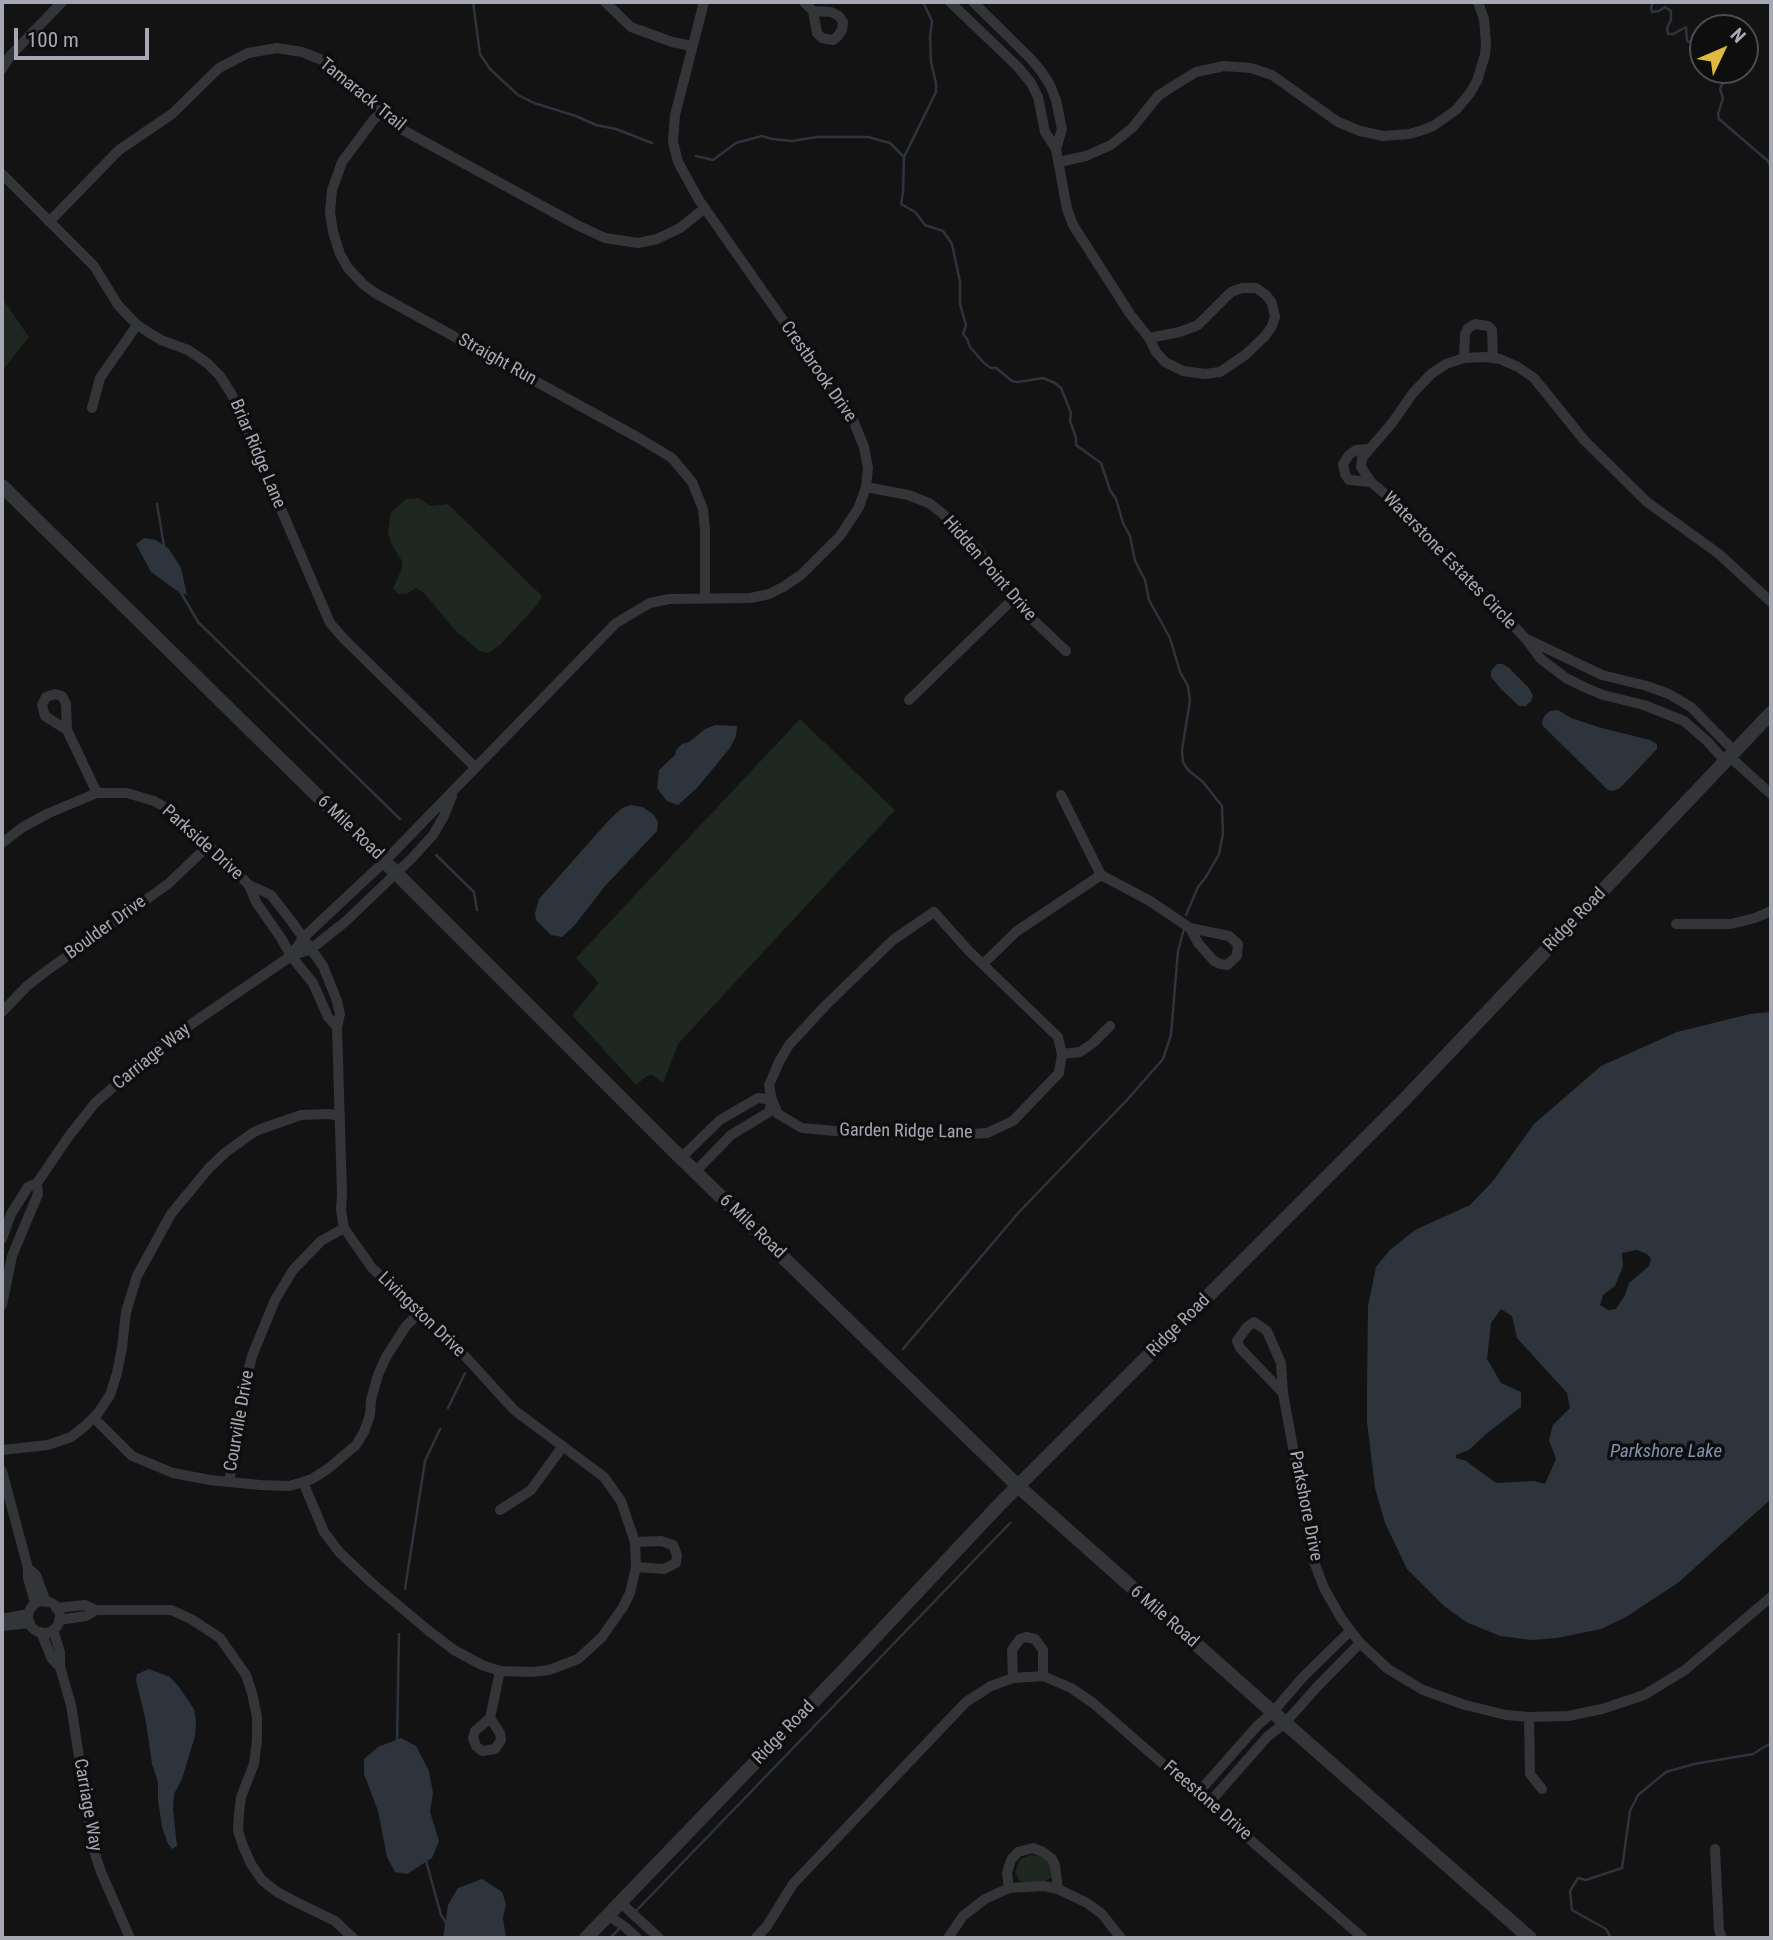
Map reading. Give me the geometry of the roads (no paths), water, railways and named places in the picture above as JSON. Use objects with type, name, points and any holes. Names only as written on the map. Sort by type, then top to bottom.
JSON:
[{"type":"street","points":[[2,69],[10,56],[62,2]]},
{"type":"street","points":[[605,2],[631,27],[672,42],[692,46]]},
{"type":"street","name":"Crestbrook Drive","points":[[384,862],[616,624],[650,603],[669,599],[736,599],[769,594],[801,575],[840,536],[859,507],[866,487],[868,468],[864,447],[853,420],[705,208],[678,162],[673,142],[675,115],[704,2]]},
{"type":"street","points":[[804,2],[813,11]]},
{"type":"street","points":[[950,2],[1018,67],[1031,83],[1038,97],[1045,132],[1056,149],[1067,209],[1073,225],[1156,352],[1172,366],[1183,371],[1220,372],[1245,355],[1265,336],[1275,317],[1272,303],[1256,288],[1242,288],[1231,292],[1198,325],[1180,332],[1149,338]]},
{"type":"street","points":[[973,2],[1030,58],[1050,85],[1062,129],[1056,149]]},
{"type":"street","points":[[1059,162],[1086,156],[1111,145],[1133,127],[1158,96],[1196,72],[1224,65],[1251,68],[1272,75],[1348,127],[1383,136],[1420,131],[1456,110],[1477,81],[1486,43],[1478,2]]},
{"type":"street","name":"Tamarack Trail","points":[[49,222],[119,150],[172,114],[219,68],[248,52],[277,48],[312,55],[338,71],[381,113],[403,130],[605,238],[638,243],[657,239],[680,228],[705,208]]},
{"type":"street","points":[[1018,67],[1030,58]]},
{"type":"street","name":"Straight Run","points":[[381,113],[342,162],[332,190],[332,232],[348,268],[376,293],[637,436],[672,458],[692,482],[703,509],[705,597]]},
{"type":"street","name":"Briar Ridge Lane","points":[[2,174],[94,266],[118,305],[137,326],[150,335],[188,350],[220,376],[232,395],[330,623],[475,767]]},
{"type":"street","points":[[1464,358],[1465,334],[1468,328],[1475,324],[1488,326],[1492,330],[1493,358]]},
{"type":"street","points":[[92,408],[100,378],[137,326]]},
{"type":"street","name":"Waterstone Estates Circle","points":[[1730,757],[1684,721],[1644,705],[1584,687],[1566,678],[1542,659],[1430,538],[1371,482],[1361,467],[1362,458],[1431,374],[1446,364],[1464,358],[1485,356],[1500,359],[1518,367],[1534,379],[1584,440],[1647,502],[1719,554],[1771,602]]},
{"type":"street","name":"Waterstone Estates Circle","points":[[1369,449],[1356,450],[1343,464],[1349,480],[1371,482]]},
{"type":"street","name":"6 Mile Road","points":[[2,486],[396,873],[695,1172],[1019,1487],[1530,1938]]},
{"type":"street","name":"Hidden Point Drive","points":[[866,487],[908,495],[929,503],[943,514],[978,550],[1012,600],[1066,651]]},
{"type":"street","points":[[909,700],[1012,600]]},
{"type":"street","name":"Waterstone Estates Circle","points":[[1526,639],[1590,670],[1669,694],[1691,707],[1730,757]]},
{"type":"street","points":[[1613,697],[1618,680]]},
{"type":"street","name":"Ridge Road","points":[[586,1938],[845,1670],[966,1539],[1403,1101],[1771,713]]},
{"type":"street","points":[[67,730],[97,793]]},
{"type":"street","points":[[1730,757],[1771,794]]},
{"type":"street","name":"Crestbrook Drive","points":[[396,873],[433,835],[455,790]]},
{"type":"street","name":"Parkside Drive","points":[[2,843],[23,827],[49,813],[97,793],[127,793],[154,801],[181,819],[249,885],[271,895],[312,949]]},
{"type":"street","points":[[1061,796],[1101,875],[1150,901],[1190,928],[1229,936],[1238,944],[1237,956],[1227,965],[1213,961],[1190,928]]},
{"type":"street","name":"Boulder Drive","points":[[2,1012],[45,972],[168,884],[209,845]]},
{"type":"street","name":"Carriage Way","points":[[291,956],[303,938],[384,862]]},
{"type":"street","name":"Carriage Way","points":[[2,1239],[27,1187],[37,1183],[95,1103],[165,1042],[291,956],[312,949],[345,922],[396,873]]},
{"type":"street","points":[[983,964],[1017,931],[1101,875]]},
{"type":"street","name":"Parkside Drive","points":[[249,885],[256,902],[291,956]]},
{"type":"street","points":[[1676,924],[1731,924],[1771,911]]},
{"type":"street","points":[[695,1172],[731,1135],[769,1112],[772,1100],[769,1085],[789,1045],[893,940],[934,912],[1058,1037],[1062,1054],[1080,1052],[1110,1026]]},
{"type":"street","points":[[312,949],[323,966],[340,1014],[337,1027],[341,1210],[344,1228]]},
{"type":"street","points":[[291,956],[313,983],[328,1017],[337,1027]]},
{"type":"street","name":"Garden Ridge Lane","points":[[772,1100],[778,1114],[802,1128],[869,1134],[987,1133],[1013,1121],[1059,1073],[1062,1054]]},
{"type":"street","points":[[681,1158],[720,1120],[758,1098],[772,1100]]},
{"type":"street","points":[[2,1450],[48,1445],[71,1437],[93,1418],[110,1395],[122,1348],[126,1312],[137,1276],[176,1208],[209,1168],[254,1132],[301,1115],[340,1116]]},
{"type":"street","name":"Carriage Way","points":[[2,1305],[6,1264],[38,1194],[37,1183]]},
{"type":"street","name":"Livingston Drive","points":[[303,1482],[324,1532],[340,1553],[454,1650],[482,1665],[500,1671],[532,1672],[548,1670],[578,1658],[603,1637],[630,1592],[636,1567],[635,1542],[621,1502],[604,1477],[514,1410],[454,1343],[372,1268],[344,1228]]},
{"type":"street","name":"Courville Drive","points":[[229,1482],[241,1401],[252,1356],[275,1300],[293,1270],[321,1241],[344,1228]]},
{"type":"street","points":[[93,1418],[131,1457],[173,1474],[229,1482],[289,1486],[303,1482],[329,1468],[356,1444],[370,1415],[371,1400],[386,1357],[406,1326],[421,1311]]},
{"type":"street","name":"Parkshore Drive","points":[[1283,1393],[1240,1348],[1237,1341],[1254,1322],[1268,1331],[1281,1363],[1283,1393],[1313,1559],[1328,1597],[1360,1643],[1388,1669],[1423,1690],[1488,1712],[1530,1717],[1580,1714],[1617,1705],[1644,1695],[1697,1661],[1771,1597]]},
{"type":"street","points":[[500,1510],[531,1490],[563,1447]]},
{"type":"street","points":[[2,1471],[29,1568],[36,1575],[40,1602]]},
{"type":"street","points":[[635,1542],[661,1541],[673,1545],[677,1555],[676,1563],[664,1569],[636,1567]]},
{"type":"street","points":[[40,1602],[56,1608],[85,1605],[96,1610],[171,1610],[191,1619],[220,1638],[246,1675],[253,1693],[257,1717],[254,1764],[241,1797],[239,1814],[238,1831],[243,1846],[262,1881],[277,1892],[335,1921],[353,1938]]},
{"type":"street","points":[[40,1602],[31,1608],[29,1619],[34,1628],[51,1628],[96,1610]]},
{"type":"street","points":[[51,1628],[59,1612],[56,1608]]},
{"type":"street","points":[[2,1619],[29,1619]]},
{"type":"street","points":[[2,1626],[29,1619]]},
{"type":"street","name":"Carriage Way","points":[[51,1628],[60,1652],[60,1667],[71,1705],[93,1848],[130,1938]]},
{"type":"street","points":[[1198,1793],[1303,1676],[1350,1631]]},
{"type":"street","points":[[1013,1678],[1012,1650],[1017,1642],[1026,1637],[1035,1639],[1043,1650],[1043,1676]]},
{"type":"street","points":[[1209,1803],[1268,1736],[1284,1723],[1360,1643]]},
{"type":"street","points":[[490,1718],[500,1671]]},
{"type":"street","name":"Freestone Drive","points":[[756,1938],[799,1878],[967,1702],[991,1686],[1013,1678],[1043,1676],[1071,1688],[1093,1703],[1363,1938]]},
{"type":"street","points":[[1530,1717],[1530,1774],[1542,1789]]},
{"type":"street","points":[[1009,1888],[1007,1873],[1011,1860],[1016,1853],[1033,1849],[1052,1859],[1058,1889]]},
{"type":"street","points":[[1715,1849],[1719,1930],[1722,1938]]},
{"type":"street","points":[[948,1938],[974,1906],[999,1892],[1009,1888],[1044,1886],[1075,1895],[1096,1909],[1121,1938]]},
{"type":"street","points":[[620,1902],[659,1938]]},
{"type":"street","points":[[608,1915],[637,1938]]},
{"type":"water","points":[[144,538],[156,540],[169,549],[181,568],[187,595],[151,572],[136,544]]},
{"type":"water","points":[[1497,664],[1509,668],[1529,688],[1533,696],[1526,706],[1519,706],[1491,677],[1491,671]]},
{"type":"water","points":[[1558,710],[1571,718],[1598,727],[1650,740],[1657,744],[1657,749],[1620,788],[1608,790],[1543,726],[1545,715]]},
{"type":"water","points":[[715,725],[737,726],[730,748],[697,788],[678,805],[667,801],[657,788],[659,770],[682,744]]},
{"type":"water","points":[[631,805],[643,807],[654,815],[658,822],[657,831],[605,886],[574,926],[562,937],[551,935],[536,920],[539,899],[609,820],[622,808]]},
{"type":"water","name":"Parkshore Lake","points":[[1771,1012],[1771,1499],[1679,1582],[1626,1617],[1601,1629],[1531,1640],[1500,1636],[1466,1622],[1444,1606],[1407,1569],[1385,1523],[1375,1488],[1367,1422],[1367,1390],[1368,1306],[1376,1267],[1390,1250],[1415,1230],[1470,1205],[1493,1181],[1534,1124],[1601,1066],[1677,1032],[1750,1014]],"holes":[[[1637,1250],[1651,1259],[1649,1266],[1629,1283],[1616,1309],[1608,1310],[1600,1305],[1603,1295],[1615,1286],[1623,1266],[1622,1253]],[[1501,1309],[1512,1316],[1517,1338],[1567,1393],[1570,1408],[1553,1425],[1549,1440],[1556,1459],[1545,1484],[1534,1481],[1496,1483],[1466,1461],[1456,1458],[1456,1455],[1469,1450],[1521,1407],[1521,1392],[1501,1383],[1487,1359],[1491,1323]]]},
{"type":"water","points":[[149,1669],[170,1677],[194,1709],[196,1721],[195,1736],[182,1779],[174,1794],[177,1846],[172,1849],[162,1827],[158,1782],[136,1680],[137,1674]]},
{"type":"water","points":[[401,1738],[416,1746],[429,1771],[433,1793],[430,1812],[439,1841],[432,1858],[407,1874],[395,1872],[387,1857],[378,1811],[364,1774],[364,1759],[378,1747]]},
{"type":"water","points":[[482,1879],[502,1892],[506,1904],[503,1918],[506,1938],[443,1938],[448,1905],[458,1888]]},
{"type":"waterway","points":[[473,2],[480,54],[490,69],[518,95],[534,103],[652,143]]},
{"type":"waterway","points":[[923,2],[932,21],[931,62],[936,92],[904,157],[901,204],[915,212],[925,225],[943,231],[952,244],[960,282],[960,304],[966,325],[963,334],[970,347],[984,363],[996,368],[1012,381],[1043,378],[1061,388],[1071,413],[1070,421],[1076,445],[1101,463],[1116,499],[1130,536],[1135,561],[1145,580],[1149,600],[1170,638],[1180,672],[1188,686],[1190,701],[1182,750],[1183,762],[1222,806],[1223,834],[1219,854],[1198,887],[1186,915]]},
{"type":"waterway","points":[[1653,2],[1652,12],[1665,7],[1671,11],[1668,34],[1686,27],[1689,42]]},
{"type":"waterway","points":[[1722,84],[1720,89],[1723,98],[1719,119],[1768,161],[1771,168]]},
{"type":"waterway","points":[[696,156],[713,160],[736,143],[762,136],[792,141],[817,137],[868,137],[890,143],[904,157]]},
{"type":"waterway","points":[[157,504],[164,546]]},
{"type":"waterway","points":[[180,591],[198,622],[400,819]]},
{"type":"waterway","points":[[436,855],[474,892],[477,910]]},
{"type":"waterway","points":[[903,1349],[1019,1212],[1163,1059],[1171,1035],[1178,951],[1184,929]]},
{"type":"waterway","points":[[448,1408],[465,1373]]},
{"type":"waterway","points":[[405,1589],[425,1461],[440,1429]]},
{"type":"waterway","points":[[636,1911],[1010,1523]]},
{"type":"waterway","points":[[397,1743],[399,1634]]},
{"type":"waterway","points":[[1611,1938],[1606,1929],[1572,1910],[1570,1891],[1578,1878],[1586,1880],[1622,1868],[1630,1811],[1638,1795],[1666,1772],[1694,1764],[1753,1754],[1771,1743]]},
{"type":"waterway","points":[[426,1861],[441,1915],[447,1924]]},
{"type":"waterway","points":[[610,1938],[619,1929]]}]
